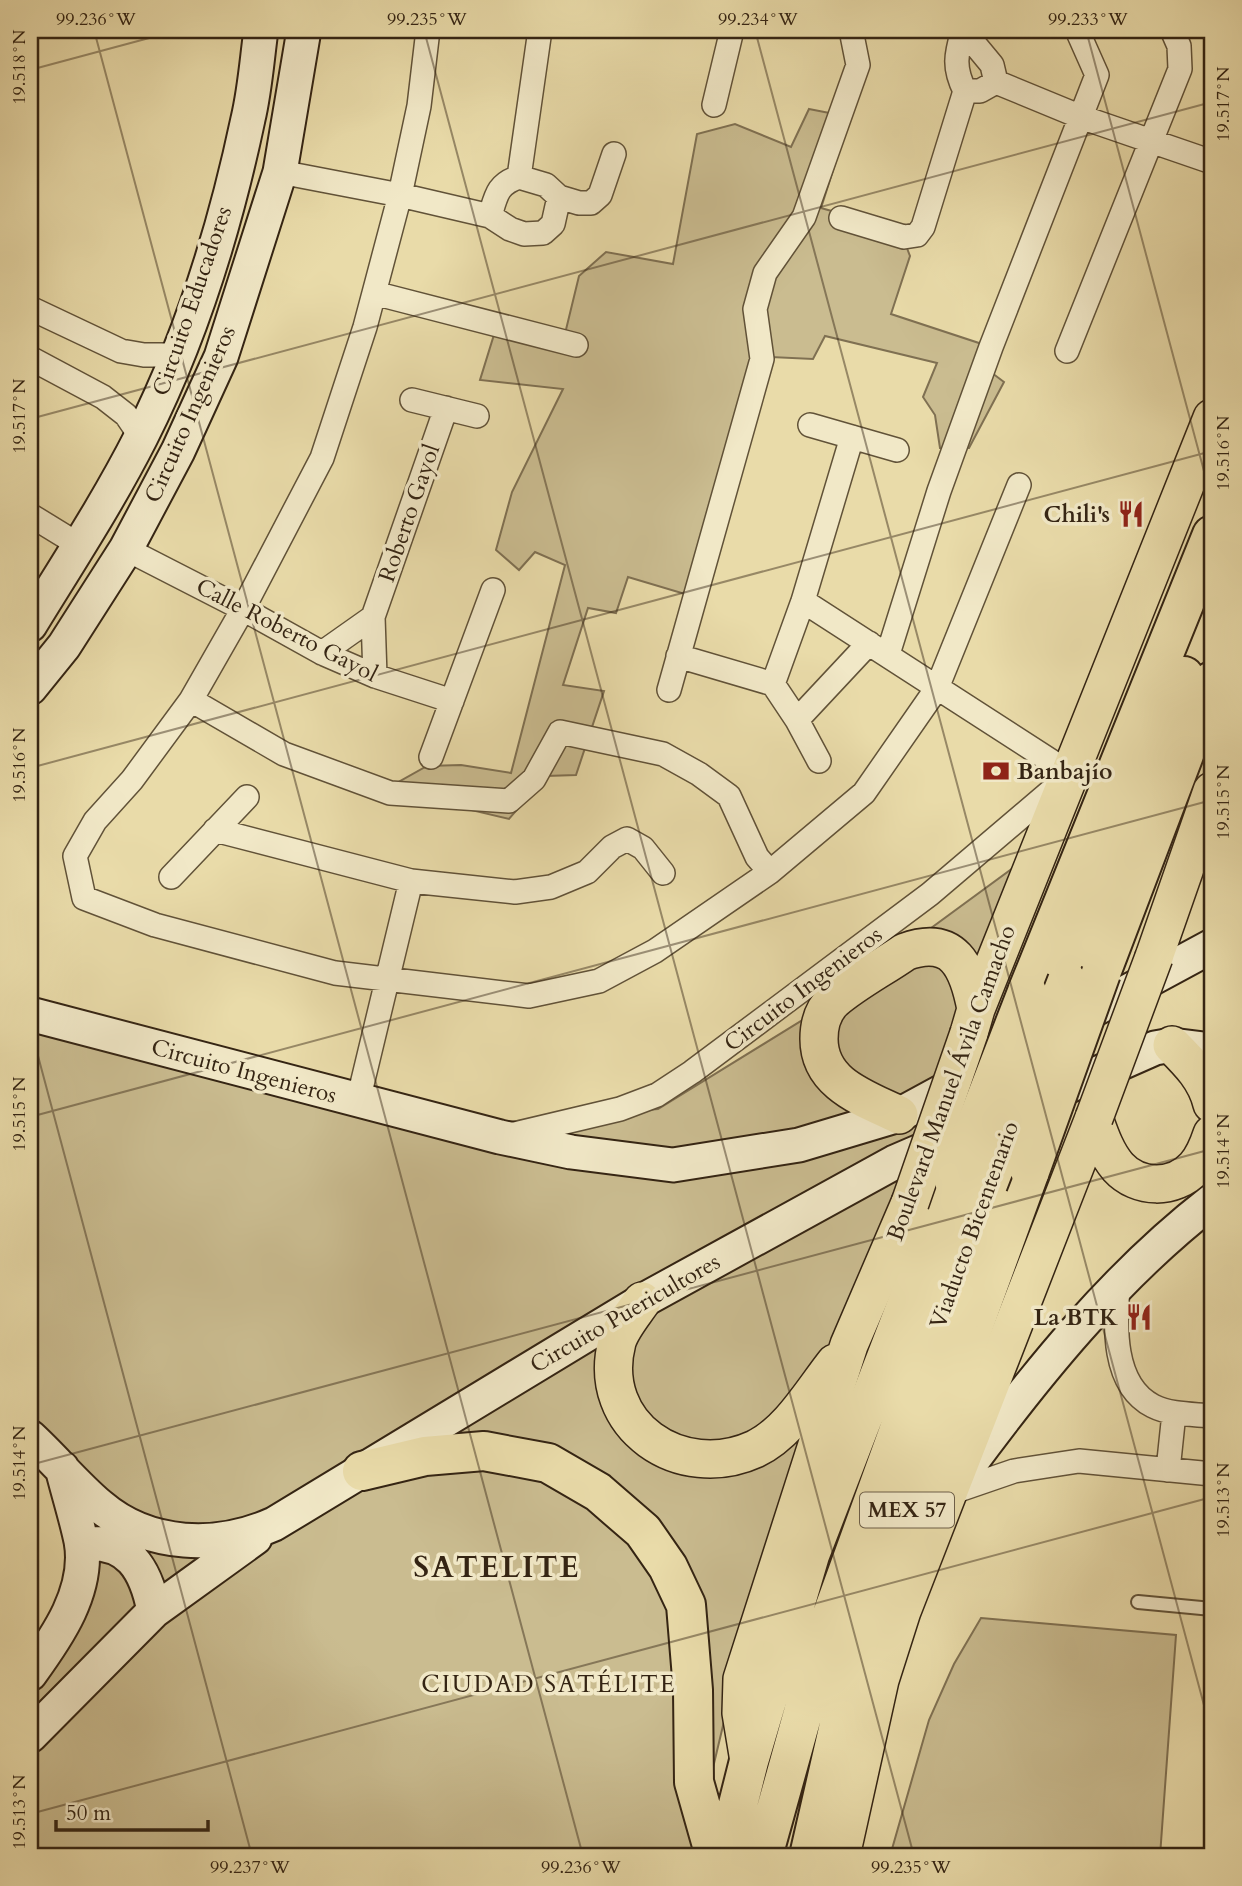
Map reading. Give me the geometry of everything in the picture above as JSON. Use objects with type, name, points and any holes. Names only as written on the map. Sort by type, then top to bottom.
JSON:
[{"type":"highway","name":"Boulevard Manuel Ávila Camacho","points":[[725,1856],[749,1761],[810,1555],[971,1182],[1027,992],[1212,535]]},
{"type":"highway","name":"Viaducto Bicentenario","points":[[763,1856],[825,1634],[971,1182],[1084,977],[1212,603]]},
{"type":"highway","name":"MEX 57","points":[[809,1856],[857,1646],[1030,1171],[1084,977],[1212,681]]},
{"type":"highway","points":[[362,1471],[425,1456],[484,1451],[548,1463],[597,1492],[643,1531],[668,1567],[686,1605],[693,1690],[694,1782],[715,1856]]},
{"type":"main road","name":"Circuito Educadores","points":[[30,625],[141,437],[178,355],[219,238],[249,118],[261,30]]},
{"type":"main road","name":"Circuito Ingenieros","points":[[30,688],[64,646],[126,549],[178,451],[221,357],[281,172],[304,30]]},
{"type":"main road","name":"Boulevard Manuel Ávila Camacho","points":[[749,1761],[741,1713],[742,1679],[849,1345],[909,1203],[972,1021],[1212,418]]},
{"type":"main road","points":[[841,1856],[880,1679],[902,1611],[1094,1118],[1212,791]]},
{"type":"main road","name":"Circuito Ingenieros","points":[[30,1014],[500,1137],[570,1152],[673,1165],[799,1145],[898,1115],[1212,946]]},
{"type":"main road","points":[[898,1115],[848,1091],[830,1073],[819,1051],[822,1015],[833,1001],[905,952],[917,947],[930,947],[944,950],[956,957],[964,967],[970,980],[972,1021]]},
{"type":"main road","points":[[1172,1045],[1198,1073],[1209,1091],[1212,1104]]},
{"type":"main road","name":"Circuito Puericultores","points":[[30,1437],[101,1506],[134,1527],[169,1538],[210,1541],[232,1539],[274,1524],[642,1301],[895,1163],[1155,1048],[1172,1045],[1212,1050]]},
{"type":"main road","points":[[1094,1118],[1117,1166],[1129,1177],[1147,1184],[1163,1184],[1182,1177],[1195,1167],[1212,1134]]},
{"type":"main road","points":[[947,1494],[1021,1394],[1118,1287],[1209,1206]]},
{"type":"main road","points":[[642,1301],[618,1341],[614,1372],[617,1398],[632,1424],[655,1444],[676,1455],[725,1459],[757,1448],[784,1427],[849,1345]]},
{"type":"main road","points":[[30,1674],[70,1610],[78,1587],[82,1544],[61,1466]]},
{"type":"main road","points":[[30,1736],[154,1612],[274,1524]]},
{"type":"main road","points":[[82,1544],[112,1547],[131,1559],[145,1579],[154,1612]]},
{"type":"street","points":[[428,30],[419,106],[400,194],[365,327],[322,458],[243,609],[191,700],[132,780],[95,821],[75,856],[84,898],[155,925],[335,973],[529,996],[598,981],[655,951],[770,872],[864,793],[937,688],[1019,485]]},
{"type":"street","points":[[519,177],[540,30]]},
{"type":"street","points":[[714,105],[732,30]]},
{"type":"street","points":[[669,690],[762,359],[755,309],[765,273],[804,217],[858,65],[851,30]]},
{"type":"street","points":[[963,30],[992,65],[996,82]]},
{"type":"street","points":[[841,218],[904,237],[917,235],[923,227],[965,91],[957,75],[956,54],[963,30]]},
{"type":"street","points":[[797,720],[879,649],[991,347],[1097,75],[1077,30]]},
{"type":"street","points":[[1067,351],[1180,69],[1179,46],[1172,30]]},
{"type":"street","points":[[996,82],[1081,117],[1212,162]]},
{"type":"street","points":[[965,91],[980,91],[996,82]]},
{"type":"street","points":[[489,216],[498,191],[507,181],[519,177],[546,185],[559,197],[579,203],[592,203],[600,195],[614,154]]},
{"type":"street","points":[[281,172],[400,194],[489,216],[524,234],[543,233],[553,224],[559,197]]},
{"type":"street","points":[[374,293],[576,345]]},
{"type":"street","points":[[30,308],[121,351],[144,355],[178,355]]},
{"type":"street","points":[[30,358],[103,397],[126,415],[141,437]]},
{"type":"street","points":[[412,400],[477,416]]},
{"type":"street","name":"Roberto Gayol","points":[[375,676],[373,617],[446,408]]},
{"type":"street","points":[[810,425],[897,450]]},
{"type":"street","points":[[773,684],[803,601],[852,437]]},
{"type":"street","points":[[30,515],[79,545]]},
{"type":"street","name":"Calle Roberto Gayol","points":[[126,549],[322,653],[375,676],[452,701]]},
{"type":"street","points":[[431,757],[494,590]]},
{"type":"street","points":[[803,601],[1071,774]]},
{"type":"street","points":[[322,653],[373,617]]},
{"type":"street","points":[[678,656],[773,684],[797,720],[818,761]]},
{"type":"street","points":[[191,700],[284,754],[390,793],[509,800],[534,779],[560,732],[663,754],[699,774],[729,796],[757,857],[770,872]]},
{"type":"street","name":"Circuito Ingenieros","points":[[500,1137],[620,1109],[657,1095],[692,1072],[930,894],[1071,774]]},
{"type":"street","points":[[171,877],[247,797]]},
{"type":"street","points":[[215,830],[411,881],[515,892],[551,887],[587,872],[612,847],[627,838],[643,848],[663,873]]},
{"type":"street","points":[[358,1101],[411,881]]},
{"type":"street","points":[[1118,1287],[1115,1327],[1125,1373],[1135,1391],[1152,1406],[1174,1413],[1212,1416]]},
{"type":"street","points":[[1168,1469],[1174,1413]]},
{"type":"street","points":[[947,1494],[1014,1471],[1079,1461],[1212,1474]]},
{"type":"lane","points":[[1138,1602],[1212,1609]]},
{"type":"shaded area","points":[[809,109],[850,117],[821,208],[900,230],[910,256],[891,314],[991,347],[984,367],[1004,382],[969,448],[940,448],[935,415],[923,397],[937,363],[825,336],[813,359],[771,357],[705,600],[628,577],[616,613],[588,608],[563,685],[604,691],[576,775],[546,776],[509,819],[399,793],[395,784],[427,766],[461,765],[511,773],[565,565],[535,552],[519,570],[496,550],[512,492],[563,389],[480,380],[497,325],[563,342],[579,276],[606,252],[673,264],[697,134],[735,124],[791,147]]},
{"type":"shaded area","points":[[1013,868],[736,1671],[692,1856],[30,1856],[30,1682],[91,1548],[30,1434],[30,1024],[459,1126],[658,1109],[822,1008]]},
{"type":"shaded area","points":[[981,1618],[1176,1635],[1160,1856],[890,1856],[929,1720],[954,1664]]},
{"type":"place","name":"Chili's","points":[[1131,514]]},
{"type":"place","name":"Banbajío","points":[[996,771]]},
{"type":"place","name":"La BTK","points":[[1139,1317]]},
{"type":"district","name":"SATELITE","points":[[497,1567]]},
{"type":"district","name":"CIUDAD SATÉLITE","points":[[549,1684]]}]
